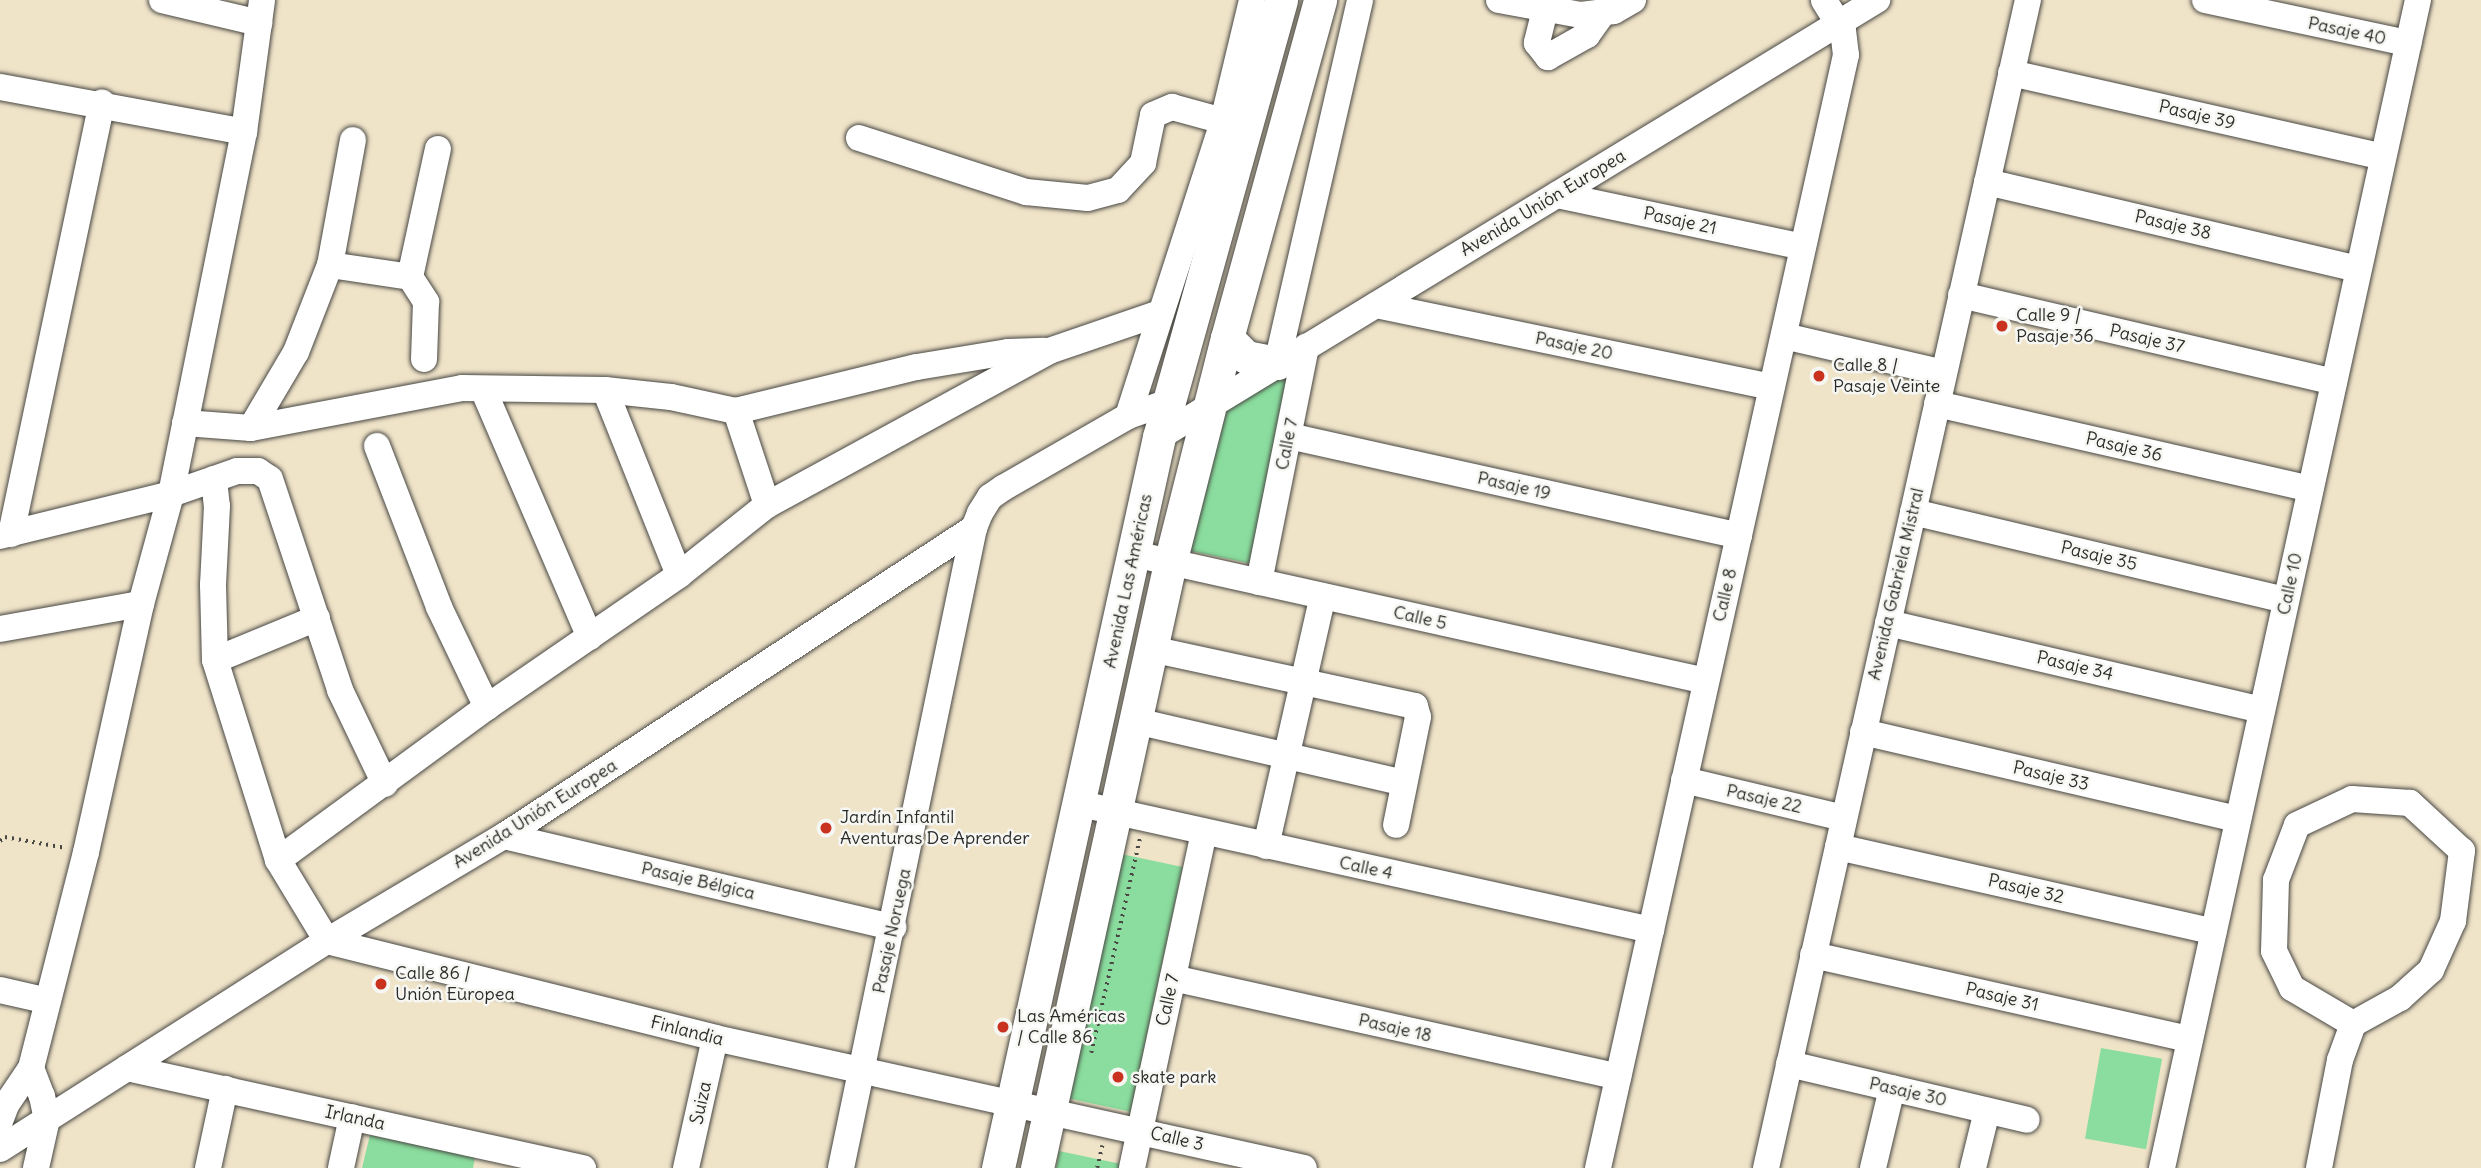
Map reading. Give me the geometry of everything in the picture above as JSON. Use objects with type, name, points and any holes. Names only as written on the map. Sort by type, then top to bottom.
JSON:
[{"type":"main road","name":"Avenida Las Américas","points":[[998,1168],[1081,804],[1159,437],[1282,0]]},
{"type":"main road","name":"Avenida Las Américas","points":[[1037,1168],[1130,816],[1136,721],[1170,563],[1227,338],[1320,0]]},
{"type":"main road","points":[[1227,338],[1247,357],[1277,363]]},
{"type":"street","points":[[2,1112],[31,1068],[86,852],[141,604],[171,494],[244,132],[261,11],[162,0]]},
{"type":"street","points":[[1128,416],[1223,121],[1252,0]]},
{"type":"street","points":[[1277,363],[1360,0]]},
{"type":"street","points":[[1499,0],[1569,15],[1602,14],[1633,0]]},
{"type":"street","name":"Calle 8","points":[[1598,1168],[1846,55],[1845,37],[1824,0]]},
{"type":"street","name":"Avenida Unión Europea","points":[[1159,437],[1877,0]]},
{"type":"street","name":"Avenida Gabriela Mistral","points":[[1766,1168],[2028,0]]},
{"type":"street","name":"Pasaje 40","points":[[2205,0],[2408,43]]},
{"type":"street","name":"Calle 10","points":[[2162,1168],[2418,0]]},
{"type":"street","points":[[1545,10],[1537,43],[1548,57],[1587,35],[1602,14]]},
{"type":"street","name":"Pasaje 39","points":[[2011,74],[2383,157]]},
{"type":"street","points":[[0,87],[102,103],[244,132]]},
{"type":"street","points":[[102,103],[5,535],[171,494],[237,471],[258,471],[270,480],[340,690],[385,784]]},
{"type":"street","points":[[859,138],[1026,192],[1088,198],[1118,190],[1143,163],[1153,115],[1172,107],[1223,121]]},
{"type":"street","points":[[251,428],[296,352],[330,265],[354,140]]},
{"type":"street","points":[[424,359],[426,302],[410,277],[438,149]]},
{"type":"street","name":"Pasaje 38","points":[[1987,182],[2358,269]]},
{"type":"street","name":"Pasaje 21","points":[[1557,195],[1803,247]]},
{"type":"street","points":[[330,265],[410,277]]},
{"type":"street","name":"Pasaje 37","points":[[1961,295],[2334,382]]},
{"type":"street","name":"Pasaje 20","points":[[1376,305],[1772,387]]},
{"type":"street","points":[[278,860],[487,707],[679,575],[767,505],[1049,351],[1160,313]]},
{"type":"street","points":[[1784,336],[1944,373]]},
{"type":"street","name":"Calle 7","points":[[1259,582],[1306,347]]},
{"type":"street","points":[[186,423],[251,428],[424,393],[463,388],[606,390],[671,397],[736,411],[917,367],[1009,352],[1049,351]]},
{"type":"street","points":[[1178,366],[1189,397],[1210,407]]},
{"type":"street","points":[[483,389],[590,637]]},
{"type":"street","points":[[606,390],[679,575]]},
{"type":"street","points":[[974,528],[990,497],[1128,416],[1169,402]]},
{"type":"street","name":"Pasaje 36","points":[[1937,404],[2310,489]]},
{"type":"street","points":[[736,411],[767,505]]},
{"type":"street","name":"Pasaje 19","points":[[1289,436],[1739,536]]},
{"type":"street","points":[[377,446],[439,607],[487,707]]},
{"type":"street","points":[[214,479],[217,506],[213,584],[215,660],[278,860],[327,941]]},
{"type":"street","name":"Pasaje 35","points":[[1913,512],[2286,600]]},
{"type":"street","name":"Avenida Unión Europea","points":[[2,1112],[45,1107],[90,1091],[327,941],[504,836],[974,528]]},
{"type":"street","name":"Pasaje Noruega","points":[[841,1168],[974,528]]},
{"type":"street","name":"Calle 5","points":[[1133,554],[1706,681]]},
{"type":"street","points":[[1266,846],[1323,596]]},
{"type":"street","points":[[2,635],[141,604]]},
{"type":"street","points":[[215,660],[317,618]]},
{"type":"street","name":"Pasaje 34","points":[[1888,623],[2262,710]]},
{"type":"street","points":[[1151,649],[1415,706],[1418,717],[1396,825]]},
{"type":"street","points":[[1136,721],[1404,783]]},
{"type":"street","name":"Pasaje 33","points":[[1863,732],[2238,820]]},
{"type":"street","name":"Pasaje 22","points":[[1684,780],[1844,818]]},
{"type":"street","points":[[2319,1168],[2340,1060],[2353,1024],[2400,998],[2431,970],[2453,921],[2462,851],[2410,803],[2352,799],[2297,825],[2276,880],[2274,951],[2292,988],[2353,1024]]},
{"type":"street","name":"Calle 4","points":[[1081,804],[1651,930]]},
{"type":"street","name":"Calle 7","points":[[1132,1168],[1205,832]]},
{"type":"street","name":"Pasaje Bélgica","points":[[504,836],[893,927]]},
{"type":"street","name":"Pasaje 32","points":[[1838,847],[2214,932]]},
{"type":"street","name":"Finlandia","points":[[327,941],[715,1038],[1050,1111]]},
{"type":"street","name":"Pasaje 31","points":[[1813,955],[2190,1039]]},
{"type":"street","name":"Pasaje 18","points":[[1173,978],[1618,1077]]},
{"type":"street","points":[[0,990],[48,1001]]},
{"type":"street","name":"Suiza","points":[[686,1168],[715,1038]]},
{"type":"street","name":"Pasaje 30","points":[[1789,1064],[2027,1120]]},
{"type":"street","points":[[31,1068],[45,1107],[36,1168]]},
{"type":"street","name":"Irlanda","points":[[127,1068],[583,1168]]},
{"type":"street","points":[[1872,1168],[1892,1088]]},
{"type":"street","points":[[208,1168],[225,1089]]},
{"type":"street","name":"Avenida Unión Europea","points":[[0,1149],[45,1107]]},
{"type":"street","name":"Calle 3","points":[[1050,1111],[1304,1168]]},
{"type":"street","points":[[1973,1168],[1987,1111]]},
{"type":"street","points":[[341,1168],[352,1117]]},
{"type":"path","points":[[1088,1065],[1130,816]]},
{"type":"path","points":[[0,841],[5,837],[86,852]]},
{"type":"path","points":[[1097,1168],[1102,1144]]},
{"type":"green space","points":[[1296,361],[1253,564],[1190,551],[1220,411]]},
{"type":"green space","points":[[1121,854],[1183,867],[1131,1112],[1069,1099]]},
{"type":"green space","points":[[2101,1048],[2162,1059],[2146,1149],[2085,1139]]},
{"type":"green space","points":[[370,1135],[475,1157],[473,1168],[362,1168]]},
{"type":"green space","points":[[1059,1151],[1121,1164],[1120,1168],[1056,1168]]},
{"type":"place","name":"Calle 9 / Pasaje 36","points":[[2002,326]]},
{"type":"place","name":"Calle 8 / Pasaje Veinte","points":[[1819,376]]},
{"type":"place","name":"Jardín Infantil Aventuras De Aprender","points":[[826,828]]},
{"type":"place","name":"Calle 86 / Unión Europea","points":[[381,984]]},
{"type":"place","name":"Las Américas / Calle 86","points":[[1003,1027]]},
{"type":"place","name":"skate park","points":[[1118,1077]]}]
